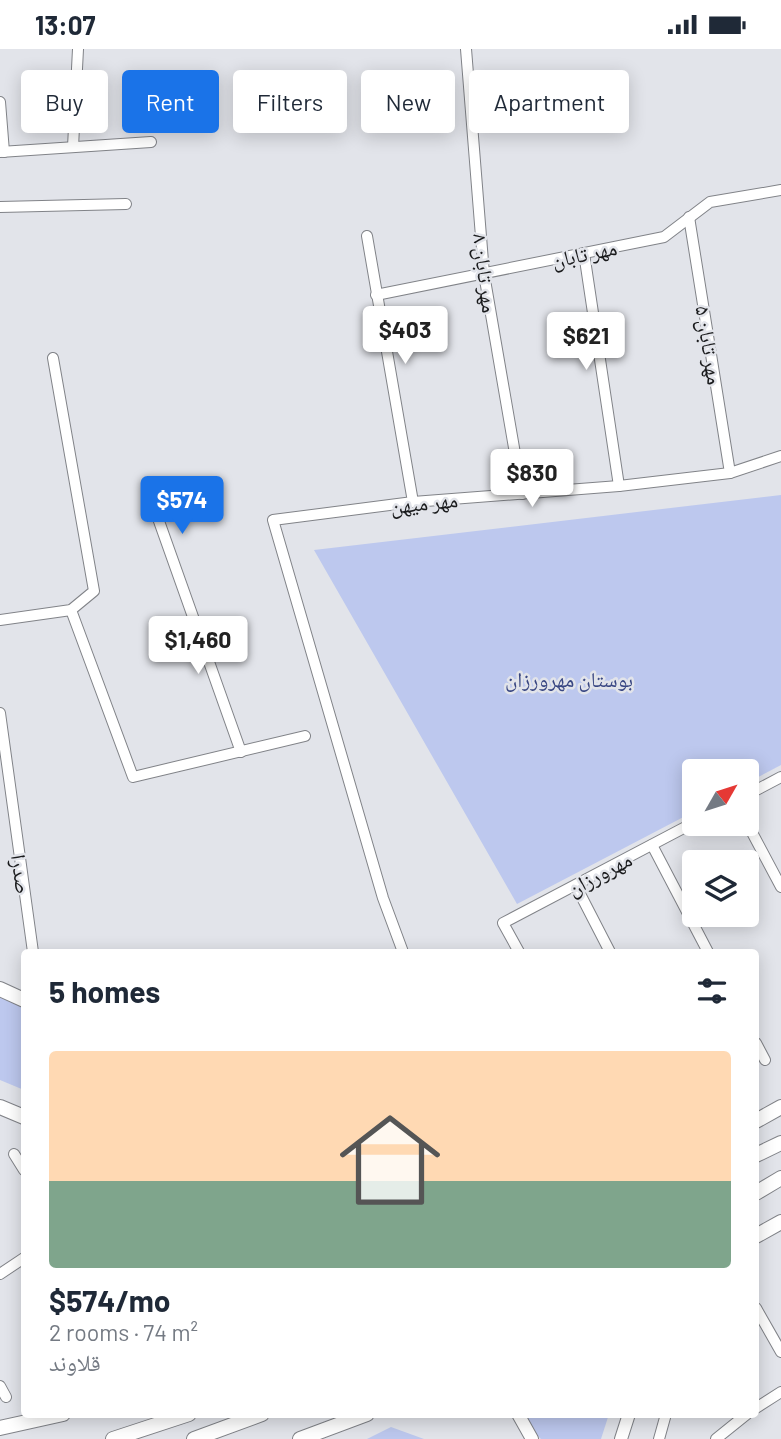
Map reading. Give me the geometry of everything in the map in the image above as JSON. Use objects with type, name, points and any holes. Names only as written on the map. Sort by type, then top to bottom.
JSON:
[{"type":"main road","points":[[0,989],[21,999]]},
{"type":"main road","points":[[0,1107],[21,1116]]},
{"type":"main road","points":[[759,1119],[781,1107]]},
{"type":"main road","points":[[759,1154],[781,1143]]},
{"type":"main road","points":[[759,1191],[781,1178]]},
{"type":"main road","points":[[759,1234],[781,1222]]},
{"type":"main road","points":[[0,1427],[44,1418]]},
{"type":"main road","points":[[113,1439],[178,1418]]},
{"type":"main road","points":[[194,1439],[251,1418]]},
{"type":"main road","points":[[300,1439],[356,1418]]},
{"type":"street","points":[[73,147],[78,49]]},
{"type":"street","name":"مهر تابان ۸","points":[[466,49],[484,274],[522,494]]},
{"type":"street","points":[[0,102],[2,152],[151,142]]},
{"type":"street","name":"مهر تابان","points":[[376,295],[664,237],[710,202],[781,190]]},
{"type":"street","points":[[0,207],[126,204]]},
{"type":"street","name":"مهر تابان ۵","points":[[689,217],[730,473]]},
{"type":"street","points":[[367,236],[413,502]]},
{"type":"street","points":[[584,253],[619,487]]},
{"type":"street","points":[[0,620],[71,610],[94,591],[53,358]]},
{"type":"street","name":"مهر میهن","points":[[402,949],[383,898],[274,520],[413,502],[619,487],[730,473],[781,456]]},
{"type":"street","points":[[149,493],[241,752]]},
{"type":"street","points":[[71,610],[132,777],[305,736]]},
{"type":"street","name":"صدرا","points":[[0,713],[5,782],[33,949]]},
{"type":"street","points":[[760,788],[781,777]]},
{"type":"street","name":"مهرورزان","points":[[517,949],[503,923],[682,829]]},
{"type":"street","points":[[754,837],[781,887]]},
{"type":"street","points":[[652,845],[706,949]]},
{"type":"street","points":[[576,885],[608,949]]},
{"type":"street","points":[[759,1049],[765,1060]]},
{"type":"street","points":[[14,1154],[21,1165]]},
{"type":"street","points":[[0,1274],[21,1260]]},
{"type":"street","points":[[759,1313],[781,1352]]},
{"type":"street","points":[[0,1386],[6,1397]]},
{"type":"street","points":[[759,1406],[780,1396]]},
{"type":"street","points":[[520,1418],[532,1439]]},
{"type":"street","points":[[621,1439],[628,1418]]},
{"type":"street","points":[[659,1439],[665,1418]]},
{"type":"street","points":[[716,1439],[742,1418]]},
{"type":"green space","name":"بوستان مهرورزان","points":[[781,495],[781,765],[760,776],[760,759],[682,759],[682,818],[517,904],[314,550]]},
{"type":"green space","points":[[0,997],[21,1006],[21,1089],[0,1080]]},
{"type":"green space","points":[[519,1418],[608,1418],[601,1439],[541,1439]]},
{"type":"green space","points":[[391,1427],[424,1439],[367,1439]]}]
